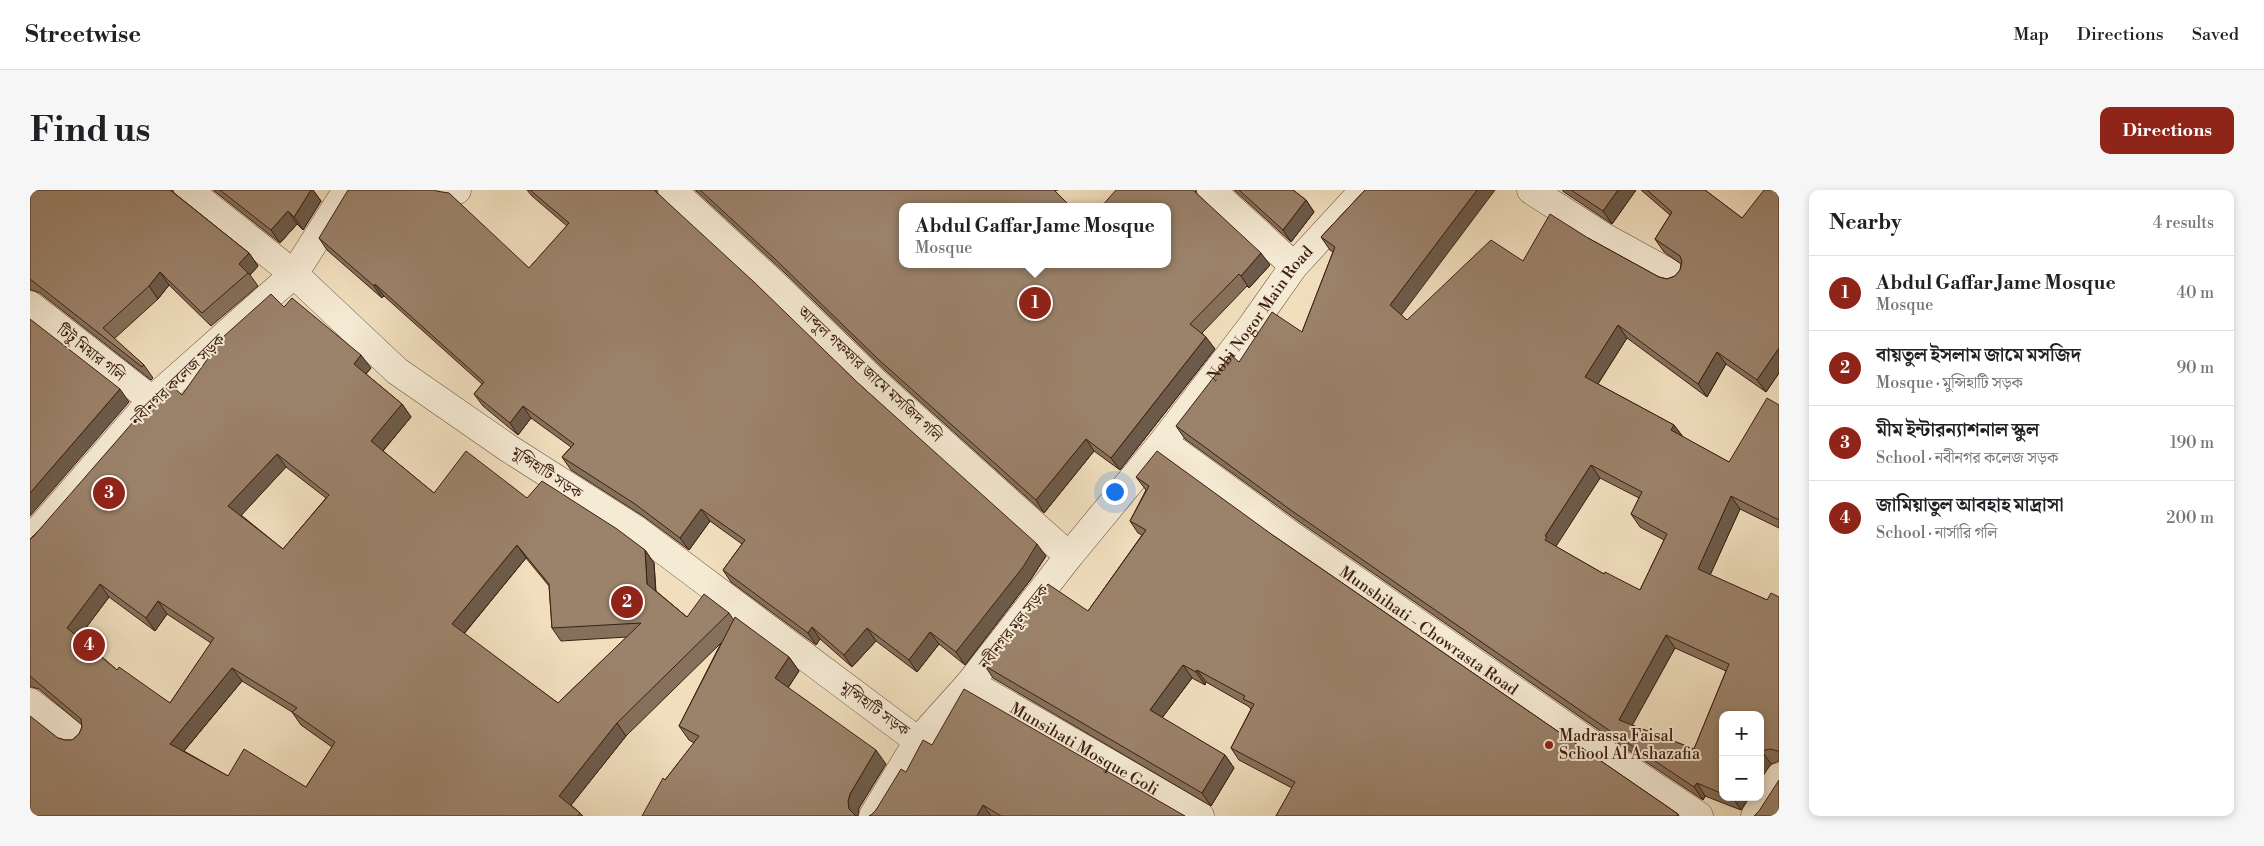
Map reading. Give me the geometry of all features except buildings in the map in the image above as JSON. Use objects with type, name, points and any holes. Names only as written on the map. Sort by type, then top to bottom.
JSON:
[{"type":"street","name":"মুন্সিহাটি সড়ক","points":[[188,190],[294,274],[397,371],[508,448],[635,529],[918,741]]},
{"type":"street","name":"নবীনগর কলেজ সড়ক","points":[[33,529],[152,400],[294,274],[347,190]]},
{"type":"street","name":"আব্দুল গফফার জামে মসজিদ গলি","points":[[672,190],[773,283],[877,384],[1069,556]]},
{"type":"street","points":[[1211,190],[1294,266]]},
{"type":"street","name":"Nobi Nogor Main Road","points":[[1163,442],[1252,327],[1294,266],[1364,190]]},
{"type":"street","points":[[1531,190],[1604,237],[1675,276]]},
{"type":"street","name":"টিটু মিয়ার গলি","points":[[30,305],[152,400]]},
{"type":"street","name":"নবীনগর মূল সড়ক","points":[[873,816],[918,741],[970,683],[1069,556],[1163,442]]},
{"type":"street","name":"Munshihati - Chowrasta Road","points":[[1163,442],[1300,542],[1613,760],[1699,816]]},
{"type":"street","name":"Munsihati Mosque Goli","points":[[970,683],[1200,816]]},
{"type":"street","points":[[30,702],[76,738]]},
{"type":"street","points":[[1755,816],[1779,777]]},
{"type":"place","name":"Abdul Gaffar Jame Mosque","points":[[1035,303]]},
{"type":"place","name":"মীম ইন্টারন্যাশনাল স্কুল","points":[[109,493]]},
{"type":"place","name":"বায়তুল ইসলাম জামে মসজিদ","points":[[627,602]]},
{"type":"place","name":"জামিয়াতুল আবহাহ মাদ্রাসা","points":[[89,645]]},
{"type":"place","name":"Madrassa Faisal School Al Ashazafia","points":[[1549,745]]}]
